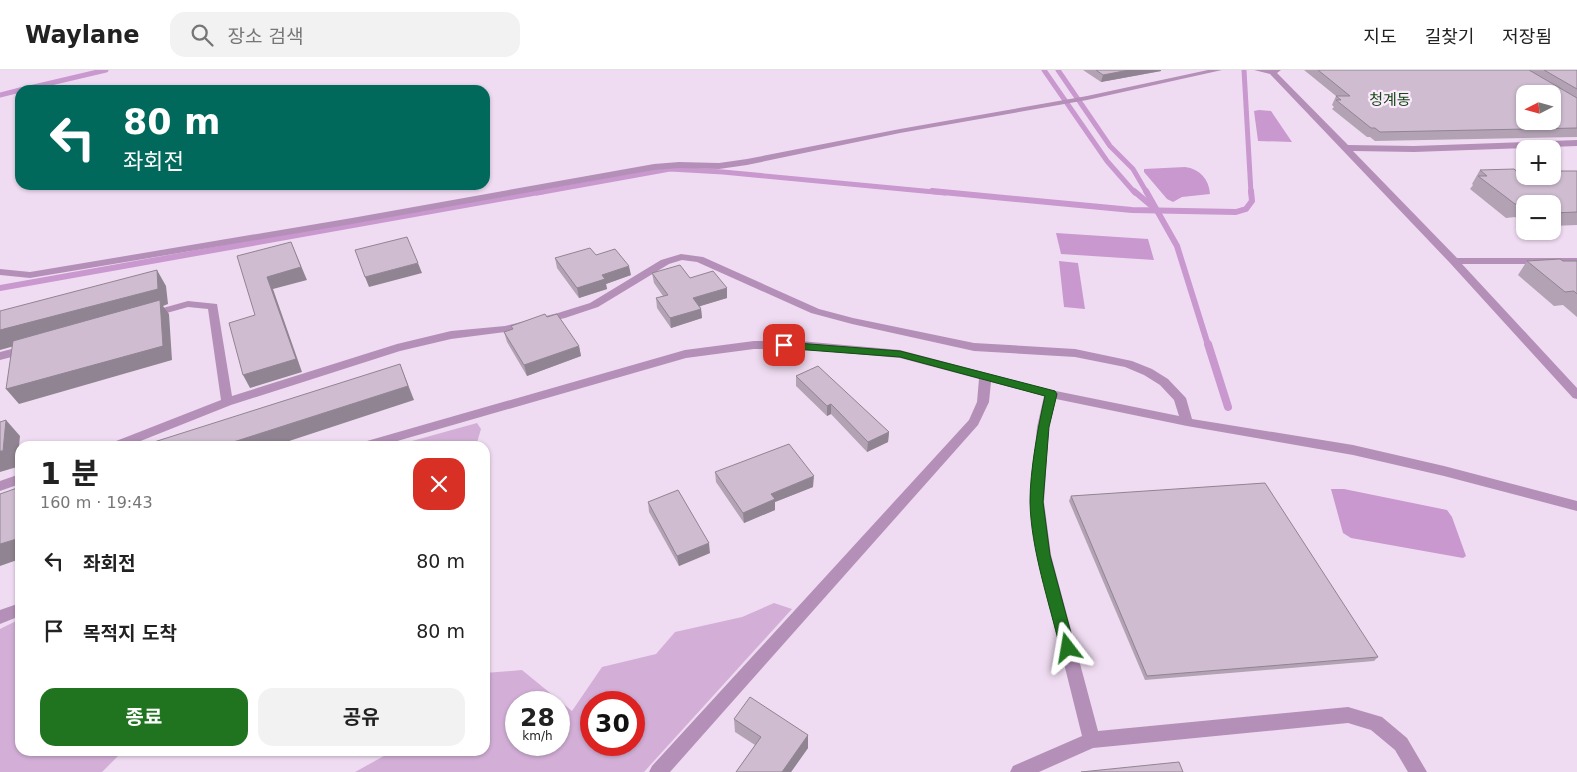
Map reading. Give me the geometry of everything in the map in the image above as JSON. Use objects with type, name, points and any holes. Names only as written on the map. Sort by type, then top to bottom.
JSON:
[{"type":"street","points":[[0,272],[30,274],[352,221],[654,167],[679,165],[719,166],[747,162],[900,131],[1087,98],[1218,70]]},
{"type":"street","points":[[1258,70],[1274,71],[1576,393]]},
{"type":"street","points":[[1346,148],[1414,149],[1577,143]]},
{"type":"street","points":[[128,441],[226,402],[397,348],[451,335],[505,329],[562,316],[594,305],[665,262],[681,257],[699,259],[815,311],[852,321],[974,347],[1075,353],[1128,364],[1148,372],[1164,382],[1180,398],[1187,422]]},
{"type":"street","points":[[1454,261],[1577,261]]},
{"type":"street","points":[[141,317],[188,304],[213,306],[226,402]]},
{"type":"street","points":[[382,441],[685,354],[754,345],[800,345],[900,354],[1051,394],[1187,422],[1353,450],[1444,471],[1577,506]]},
{"type":"street","points":[[0,356],[38,346]]},
{"type":"street","points":[[658,772],[974,422],[983,402],[985,376]]},
{"type":"street","points":[[1051,394],[1043,427],[1036,502],[1044,555],[1092,740]]},
{"type":"street","points":[[0,486],[15,481]]},
{"type":"street","points":[[0,617],[15,611]]},
{"type":"street","points":[[1019,772],[1092,740],[1348,715],[1376,723],[1401,744],[1418,772]]},
{"type":"shaded area","points":[[1254,111],[1271,111],[1292,142],[1258,141]]},
{"type":"shaded area","points":[[1185,167],[1199,172],[1206,179],[1210,194],[1182,197],[1173,202],[1167,199],[1144,172],[1144,169]]},
{"type":"shaded area","points":[[1056,233],[1148,239],[1154,260],[1061,254]]},
{"type":"shaded area","points":[[1059,261],[1078,263],[1085,309],[1064,307]]},
{"type":"shaded area","points":[[477,423],[481,429],[477,441],[412,441]]},
{"type":"shaded area","points":[[1331,489],[1344,489],[1447,510],[1452,517],[1466,556],[1463,558],[1351,538],[1343,533]]},
{"type":"shaded area","points":[[774,603],[792,609],[644,772],[355,772],[384,756],[490,756],[490,673],[522,670],[548,691],[505,691],[505,756],[570,756],[570,709],[572,711],[580,699],[580,756],[645,756],[645,691],[586,691],[602,667],[656,654],[675,632],[742,617]]},
{"type":"shaded area","points":[[15,622],[15,756],[118,756],[102,772],[0,772],[0,629]]},
{"type":"building","points":[[1096,70],[1129,70],[1103,75]]},
{"type":"building","points":[[1318,70],[1529,70],[1555,85],[1516,85],[1516,129],[1380,132],[1375,128],[1371,128],[1336,100],[1341,100],[1336,96],[1350,96]]},
{"type":"building","points":[[1544,70],[1577,70],[1577,89]]},
{"type":"building","points":[[1561,89],[1577,98],[1577,128],[1561,128]]},
{"type":"building","points":[[1514,169],[1516,171],[1516,185],[1561,185],[1561,171],[1577,171],[1577,212],[1561,213],[1561,195],[1516,195],[1515,204],[1478,176],[1487,176],[1480,170]]},
{"type":"building","points":[[407,237],[418,263],[365,277],[355,250]]},
{"type":"building","points":[[291,242],[301,267],[267,277],[296,359],[243,375],[229,323],[255,315],[237,256]]},
{"type":"building","points":[[590,248],[596,255],[615,249],[629,266],[602,275],[605,279],[577,288],[555,258]]},
{"type":"building","points":[[1560,259],[1563,261],[1577,261],[1577,294],[1574,291],[1565,292],[1527,261]]},
{"type":"building","points":[[680,265],[690,278],[713,271],[727,288],[693,298],[701,309],[670,318],[656,298],[668,295],[652,273]]},
{"type":"building","points":[[157,270],[158,289],[0,330],[0,311]]},
{"type":"building","points":[[160,300],[163,346],[6,389],[13,341]]},
{"type":"building","points":[[545,314],[547,317],[557,314],[579,346],[524,365],[504,332],[513,329],[511,326]]},
{"type":"building","points":[[400,364],[408,386],[237,441],[157,441]]},
{"type":"building","points":[[818,366],[889,432],[868,442],[831,404],[827,406],[796,376]]},
{"type":"building","points":[[6,420],[3,451],[0,451],[0,422]]},
{"type":"building","points":[[789,444],[814,476],[771,494],[775,499],[743,513],[715,472]]},
{"type":"building","points":[[1265,483],[1378,657],[1147,676],[1071,496]]},
{"type":"building","points":[[15,489],[15,540],[0,544],[0,494]]},
{"type":"building","points":[[678,490],[709,543],[677,556],[648,502]]},
{"type":"building","points":[[750,697],[808,735],[782,772],[736,772],[761,737],[734,719]]},
{"type":"building","points":[[1179,762],[1183,772],[1081,772]]},
{"type":"waterway","points":[[42,85],[106,70]]},
{"type":"waterway","points":[[1044,70],[1107,161],[1135,193]]},
{"type":"waterway","points":[[1058,70],[1110,146],[1133,169],[1147,193]]},
{"type":"waterway","points":[[1244,70],[1251,193]]},
{"type":"waterway","points":[[0,95],[15,91]]},
{"type":"waterway","points":[[537,193],[670,169],[723,172],[945,193]]},
{"type":"waterway","points":[[0,288],[544,191]]},
{"type":"waterway","points":[[932,191],[1132,210],[1157,210]]},
{"type":"waterway","points":[[1134,191],[1154,208]]},
{"type":"waterway","points":[[1146,191],[1157,210]]},
{"type":"waterway","points":[[1157,210],[1236,212],[1246,209],[1252,201],[1251,191]]},
{"type":"waterway","points":[[1157,210],[1177,246],[1208,345]]},
{"type":"waterway","points":[[1208,344],[1228,407]]},
{"type":"district","name":"청계동","points":[[1390,100]]},
{"type":"route","points":[[784,345],[900,354],[1051,394],[1043,427],[1036,502],[1044,555],[1068,648]]}]
